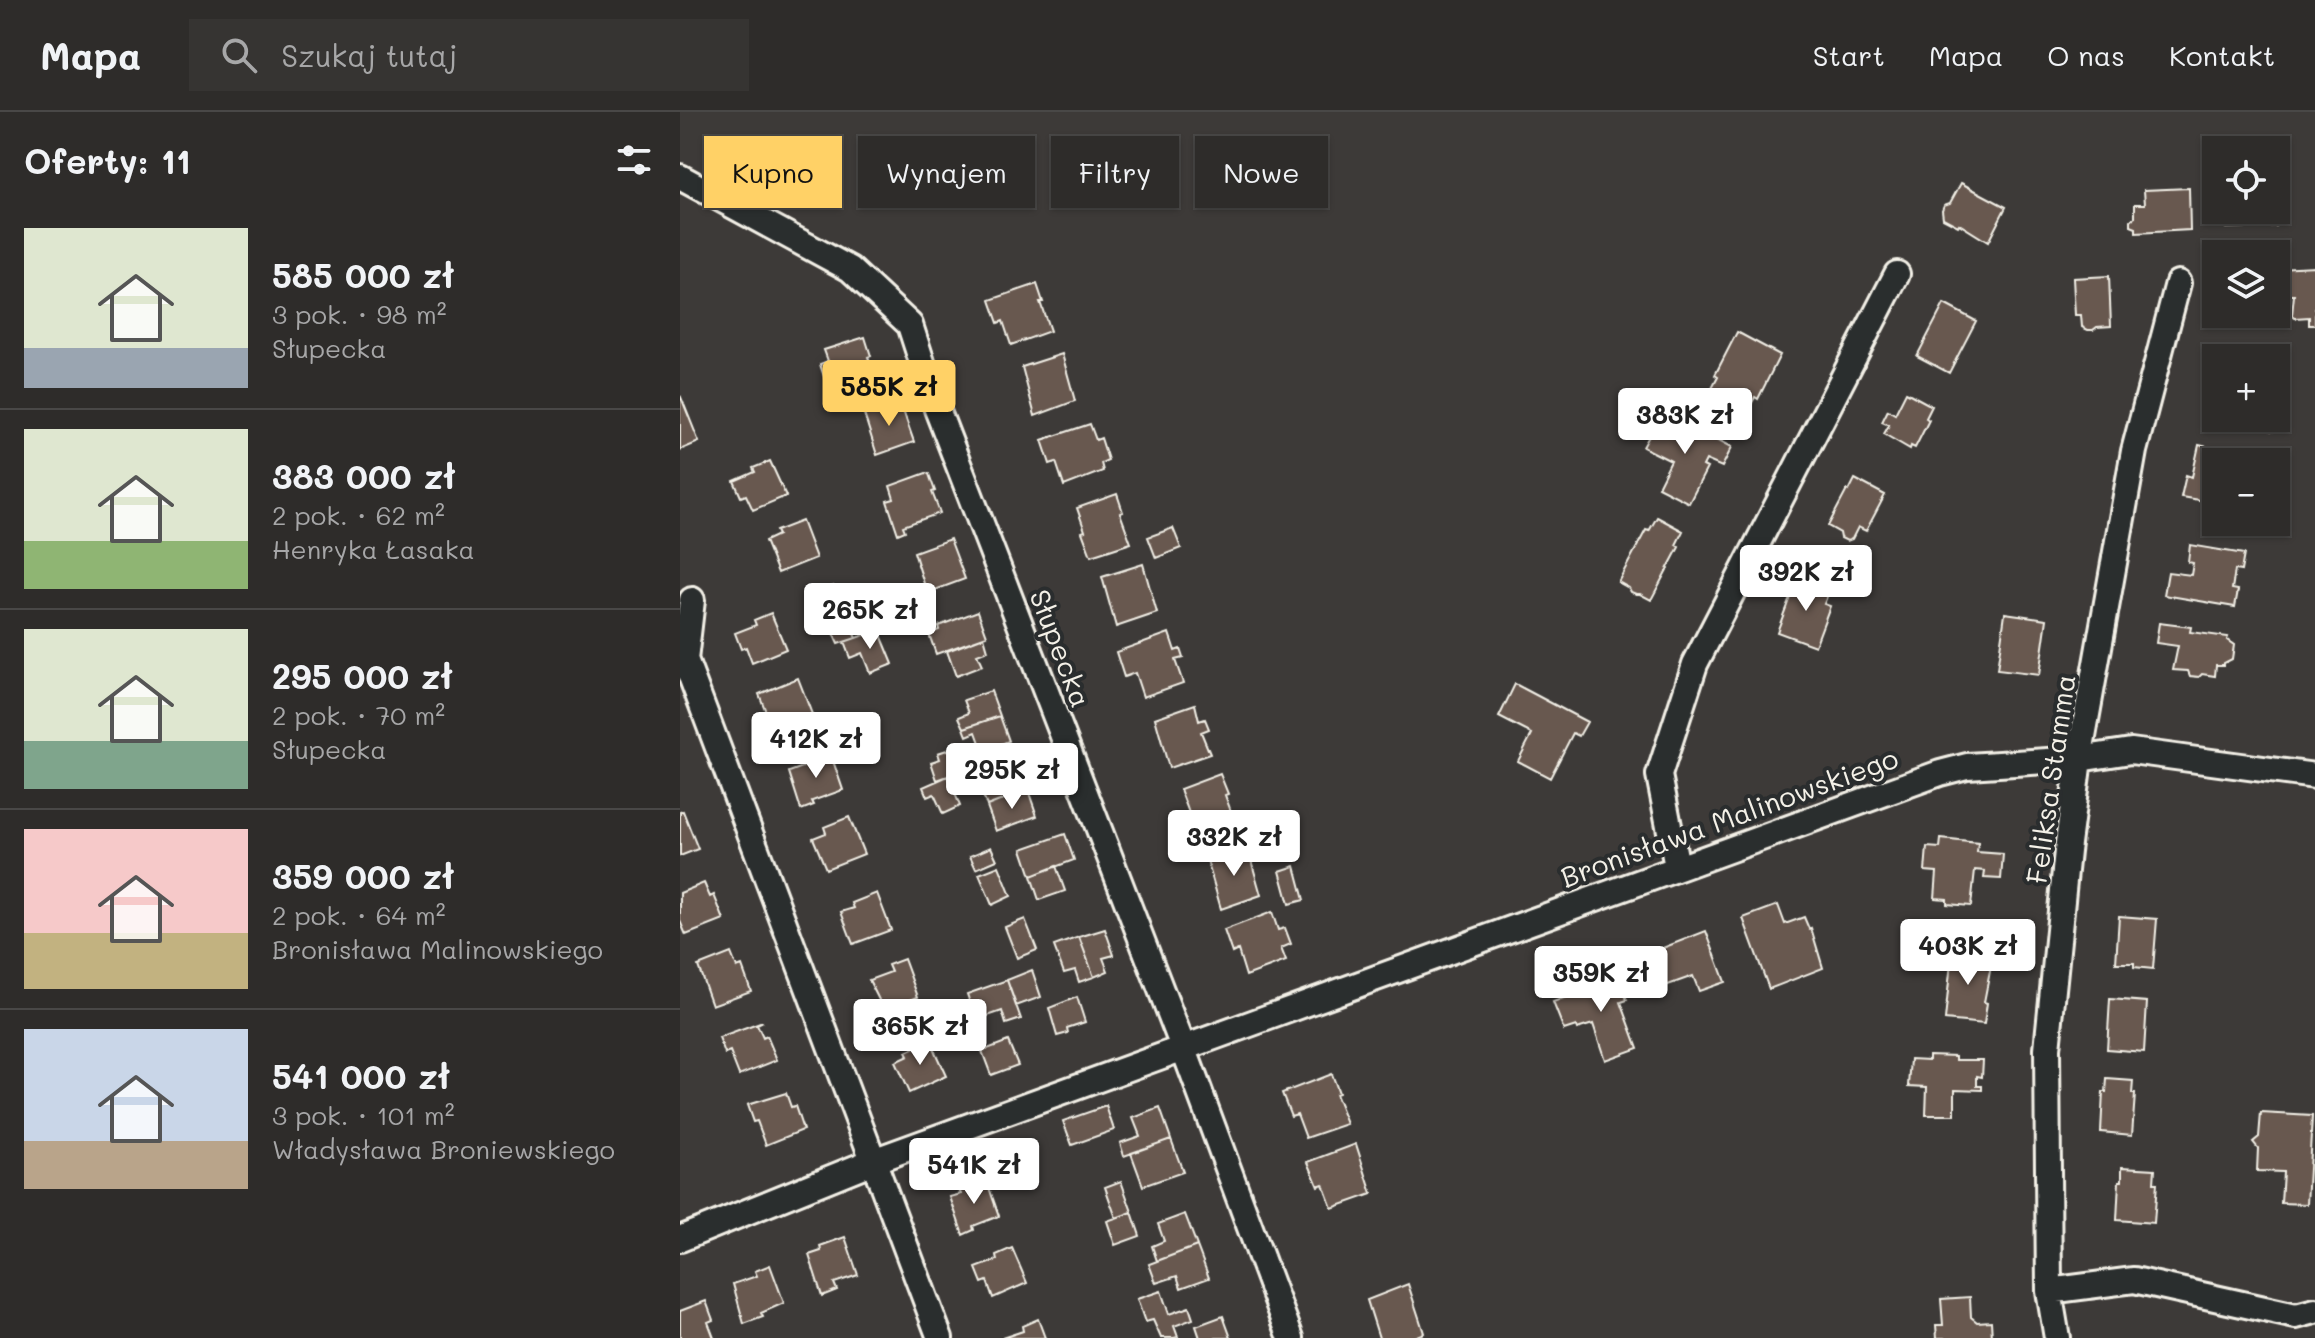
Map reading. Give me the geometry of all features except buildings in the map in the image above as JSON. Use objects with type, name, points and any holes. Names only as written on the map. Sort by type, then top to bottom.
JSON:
[{"type":"street","name":"Słupecka","points":[[680,177],[850,269],[910,325],[937,409],[1183,1047],[1291,1338]]},
{"type":"street","points":[[1677,867],[1659,775],[1695,664],[1897,274]]},
{"type":"street","name":"Feliksa Stamma","points":[[2057,1338],[2049,1291],[2047,1049],[2067,851],[2079,759],[2134,451],[2178,283]]},
{"type":"street","points":[[692,600],[685,660],[940,1338]]},
{"type":"street","name":"Bronisława Malinowskiego","points":[[680,1239],[873,1161],[1940,773],[1967,766],[2079,759],[2131,751],[2315,776]]},
{"type":"street","points":[[2049,1291],[2134,1280],[2296,1316],[2315,1311]]}]
